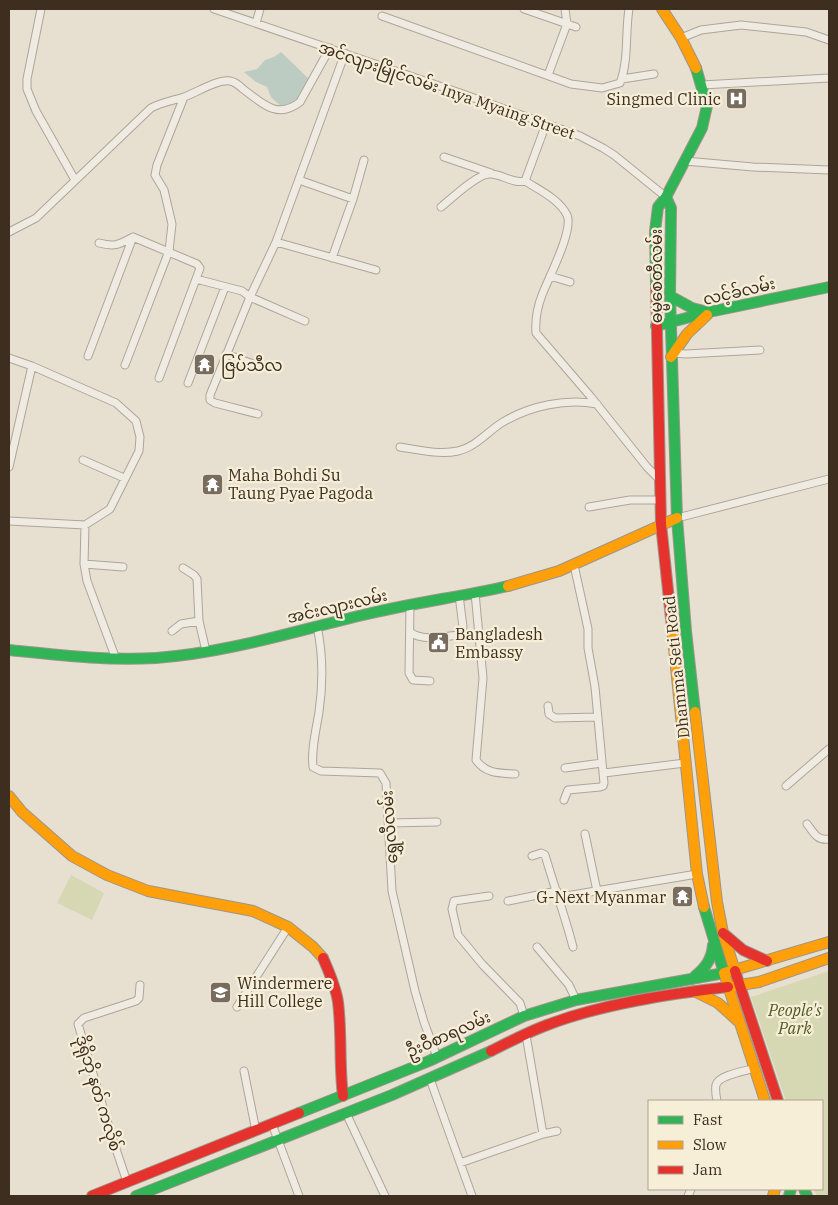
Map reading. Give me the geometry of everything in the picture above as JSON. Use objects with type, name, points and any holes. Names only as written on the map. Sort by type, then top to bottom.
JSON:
[{"type":"main road","name":"ဓမ္မစေတီလမ်း","points":[[656,326],[655,232],[658,207],[666,197],[702,128],[707,106],[695,64],[662,9]]},
{"type":"main road","name":"ဓမ္မစေတီလမ်း","points":[[666,197],[671,208],[670,296],[672,355]]},
{"type":"main road","name":"လင့်ခ်လမ်း","points":[[656,326],[709,312],[829,287]]},
{"type":"main road","points":[[670,296],[692,308],[709,312]]},
{"type":"main road","points":[[672,355],[684,336],[709,312]]},
{"type":"main road","name":"Dhamma Seti Road","points":[[656,326],[661,524],[697,874],[713,939]]},
{"type":"main road","name":"Dhamma Seti Road","points":[[672,355],[677,518],[686,631],[717,902],[723,933],[736,971]]},
{"type":"main road","name":"အင်းလျားလမ်း","points":[[9,650],[59,656],[116,659],[176,656],[206,651],[410,604],[475,593],[540,577],[574,565],[677,518]]},
{"type":"main road","points":[[685,763],[702,762]]},
{"type":"main road","points":[[9,796],[35,824],[72,856],[107,875],[148,891],[254,911],[288,927],[321,955],[336,990],[339,1011],[339,1097],[343,1115]]},
{"type":"main road","points":[[723,933],[738,949],[768,961]]},
{"type":"main road","points":[[713,939],[765,1100]]},
{"type":"main road","points":[[692,979],[704,969],[710,960],[713,953],[713,939]]},
{"type":"main road","name":"ဦးဝီစာရလမ်း","points":[[92,1196],[110,1193],[127,1182],[433,1059],[524,1016],[576,1000],[736,971],[829,942]]},
{"type":"main road","name":"ဦးဝီစာရလမ်း","points":[[136,1196],[376,1102],[433,1078],[547,1025],[598,1009],[694,991],[758,982],[829,958]]},
{"type":"main road","points":[[736,971],[778,1100]]},
{"type":"main road","points":[[748,1009],[750,995],[758,982]]},
{"type":"main road","points":[[694,991],[718,1003],[732,1014],[741,1025]]},
{"type":"main road","points":[[433,1059],[433,1078]]},
{"type":"main road","points":[[370,1084],[376,1102]]},
{"type":"main road","points":[[187,1158],[193,1174]]},
{"type":"street","points":[[41,9],[27,79],[27,89],[36,111],[75,180]]},
{"type":"street","name":"အင်လျားမြိုင်လမ်း Inya Myaing Street","points":[[214,9],[580,136],[603,148],[666,197]]},
{"type":"street","points":[[256,22],[260,9]]},
{"type":"street","points":[[524,9],[576,27]]},
{"type":"street","points":[[548,76],[567,24],[566,9]]},
{"type":"street","points":[[382,16],[571,84],[602,88],[620,83],[625,72],[629,9]]},
{"type":"street","points":[[680,38],[702,30],[741,25],[806,32],[829,40]]},
{"type":"street","points":[[9,232],[36,218],[151,108],[221,82],[230,81],[265,106],[285,111],[300,102],[330,48]]},
{"type":"street","points":[[258,414],[215,403],[210,400],[210,395],[250,297],[276,242],[345,53]]},
{"type":"street","points":[[622,79],[654,74]]},
{"type":"street","points":[[702,85],[829,78]]},
{"type":"street","points":[[125,365],[169,251],[172,224],[164,190],[155,175],[157,165],[184,97]]},
{"type":"street","points":[[525,181],[546,124]]},
{"type":"street","points":[[444,157],[518,183],[525,181],[554,199],[567,215],[568,225],[564,240],[542,295],[536,316],[536,333],[597,404],[646,467],[659,479]]},
{"type":"street","points":[[332,258],[353,199],[364,160]]},
{"type":"street","points":[[685,161],[753,167],[829,170]]},
{"type":"street","points":[[441,207],[481,176],[490,174]]},
{"type":"street","points":[[299,180],[353,199]]},
{"type":"street","points":[[133,237],[200,266],[159,378]]},
{"type":"street","points":[[99,242],[110,246],[117,246],[133,237]]},
{"type":"street","points":[[88,356],[133,237]]},
{"type":"street","points":[[276,242],[376,270]]},
{"type":"street","points":[[550,276],[570,282]]},
{"type":"street","points":[[196,280],[242,291],[250,297],[305,321]]},
{"type":"street","points":[[188,383],[225,287]]},
{"type":"street","points":[[672,355],[760,350]]},
{"type":"street","points":[[226,354],[261,367]]},
{"type":"street","points":[[9,358],[116,402],[136,421],[140,437],[138,450],[110,509],[85,525],[9,520]]},
{"type":"street","points":[[9,467],[32,366]]},
{"type":"street","points":[[400,447],[442,453],[459,451],[472,445],[504,422],[539,407],[585,401],[597,404]]},
{"type":"street","points":[[83,460],[124,478]]},
{"type":"street","points":[[677,518],[829,479]]},
{"type":"street","points":[[588,508],[630,500],[660,500]]},
{"type":"street","points":[[85,525],[84,564],[93,599],[116,659]]},
{"type":"street","points":[[84,564],[122,567]]},
{"type":"street","points":[[564,800],[568,790],[603,786],[604,773],[595,688],[588,648],[588,629],[574,565]]},
{"type":"street","points":[[183,568],[197,579],[199,621],[206,651]]},
{"type":"street","points":[[475,593],[483,678],[476,760],[482,769],[496,773],[515,774]]},
{"type":"street","points":[[410,632],[424,638],[459,635],[463,627],[459,595]]},
{"type":"street","points":[[410,604],[410,677],[413,680],[430,681]]},
{"type":"street","points":[[172,631],[181,624],[199,621]]},
{"type":"street","name":"ရွှေလီလမ်း","points":[[317,626],[322,654],[319,710],[312,755],[313,767],[321,772],[380,773],[386,783],[390,823],[392,891],[433,1059]]},
{"type":"street","points":[[548,706],[549,714],[555,718],[597,717]]},
{"type":"street","points":[[786,786],[829,749]]},
{"type":"street","points":[[565,768],[602,763]]},
{"type":"street","points":[[604,773],[685,763]]},
{"type":"street","points":[[390,823],[437,822]]},
{"type":"street","points":[[807,824],[818,838],[822,840],[829,839]]},
{"type":"street","points":[[585,834],[597,891]]},
{"type":"street","points":[[532,856],[541,853],[545,855],[574,947]]},
{"type":"street","points":[[508,901],[597,891],[697,874]]},
{"type":"street","points":[[489,896],[454,901],[452,909],[458,935],[482,964],[520,1003],[524,1016]]},
{"type":"street","points":[[237,1007],[288,927]]},
{"type":"street","points":[[537,947],[569,985],[576,1000]]},
{"type":"street","name":"ဒိုရိုဘို နတ် ကလိုစ်","points":[[127,1182],[78,1021],[136,1001],[139,998],[140,985]]},
{"type":"street","points":[[526,1035],[543,1134]]},
{"type":"street","points":[[717,1100],[716,1085],[718,1080],[755,1068]]},
{"type":"street","points":[[244,1071],[256,1131]]},
{"type":"street","points":[[433,1078],[472,1196]]},
{"type":"street","points":[[343,1115],[385,1196]]},
{"type":"street","points":[[272,1124],[299,1196]]},
{"type":"street","points":[[460,1163],[543,1134],[557,1131]]},
{"type":"green space","points":[[71,875],[104,893],[92,920],[57,903]]},
{"type":"green space","name":"People's Park","points":[[829,971],[829,1196],[817,1196],[814,1190],[823,1190],[823,1100],[786,1100],[751,997]]},
{"type":"shaded area","points":[[281,52],[310,80],[298,98],[283,108],[271,97],[267,87],[256,82],[244,72],[257,69],[265,60]]},
{"type":"traffic: fast","points":[[656,285],[655,231],[658,207],[666,197],[702,128],[707,106],[696,68]]},
{"type":"traffic: fast","points":[[666,197],[671,208],[670,296],[677,518],[695,712]]},
{"type":"traffic: fast","points":[[656,326],[709,312],[829,287]]},
{"type":"traffic: fast","points":[[670,296],[692,308],[708,312]]},
{"type":"traffic: fast","points":[[9,650],[119,659],[182,655],[261,641],[381,611],[508,586]]},
{"type":"traffic: fast","points":[[299,1113],[429,1061],[524,1016],[576,1000],[724,973],[704,907]]},
{"type":"traffic: fast","points":[[695,976],[708,963],[713,945]]},
{"type":"traffic: fast","points":[[136,1196],[392,1095],[491,1051]]},
{"type":"traffic: fast","points":[[789,1196],[791,1190]]},
{"type":"traffic: fast","points":[[804,1190],[807,1196]]},
{"type":"traffic: slow","points":[[662,9],[681,38],[696,68]]},
{"type":"traffic: slow","points":[[671,357],[687,334],[707,315]]},
{"type":"traffic: slow","points":[[508,586],[559,571],[677,518]]},
{"type":"traffic: slow","points":[[672,628],[697,874],[704,907]]},
{"type":"traffic: slow","points":[[695,712],[717,902],[723,933],[735,971]]},
{"type":"traffic: slow","points":[[9,796],[22,812],[72,856],[107,875],[148,891],[253,911],[288,927],[313,947],[323,958]]},
{"type":"traffic: slow","points":[[765,1100],[724,973],[829,942]]},
{"type":"traffic: slow","points":[[734,986],[759,982],[829,958]]},
{"type":"traffic: slow","points":[[694,991],[718,1003],[738,1021]]},
{"type":"traffic: slow","points":[[773,1196],[775,1190]]},
{"type":"traffic: jam","points":[[656,285],[661,524],[672,628]]},
{"type":"traffic: jam","points":[[723,933],[743,950],[767,961]]},
{"type":"traffic: jam","points":[[323,958],[334,985],[338,1002],[343,1096]]},
{"type":"traffic: jam","points":[[735,971],[778,1100]]},
{"type":"traffic: jam","points":[[491,1051],[540,1028],[590,1011],[659,997],[728,987]]},
{"type":"traffic: jam","points":[[92,1196],[299,1113]]},
{"type":"place","name":"Singmed Clinic","points":[[737,99]]},
{"type":"place","name":"ဇြပ်သီလ","points":[[205,365]]},
{"type":"place","name":"Maha Bohdi Su Taung Pyae Pagoda","points":[[212,484]]},
{"type":"place","name":"Bangladesh Embassy","points":[[439,643]]},
{"type":"place","name":"G-Next Myanmar","points":[[682,897]]},
{"type":"place","name":"Windermere Hill College","points":[[221,992]]}]
